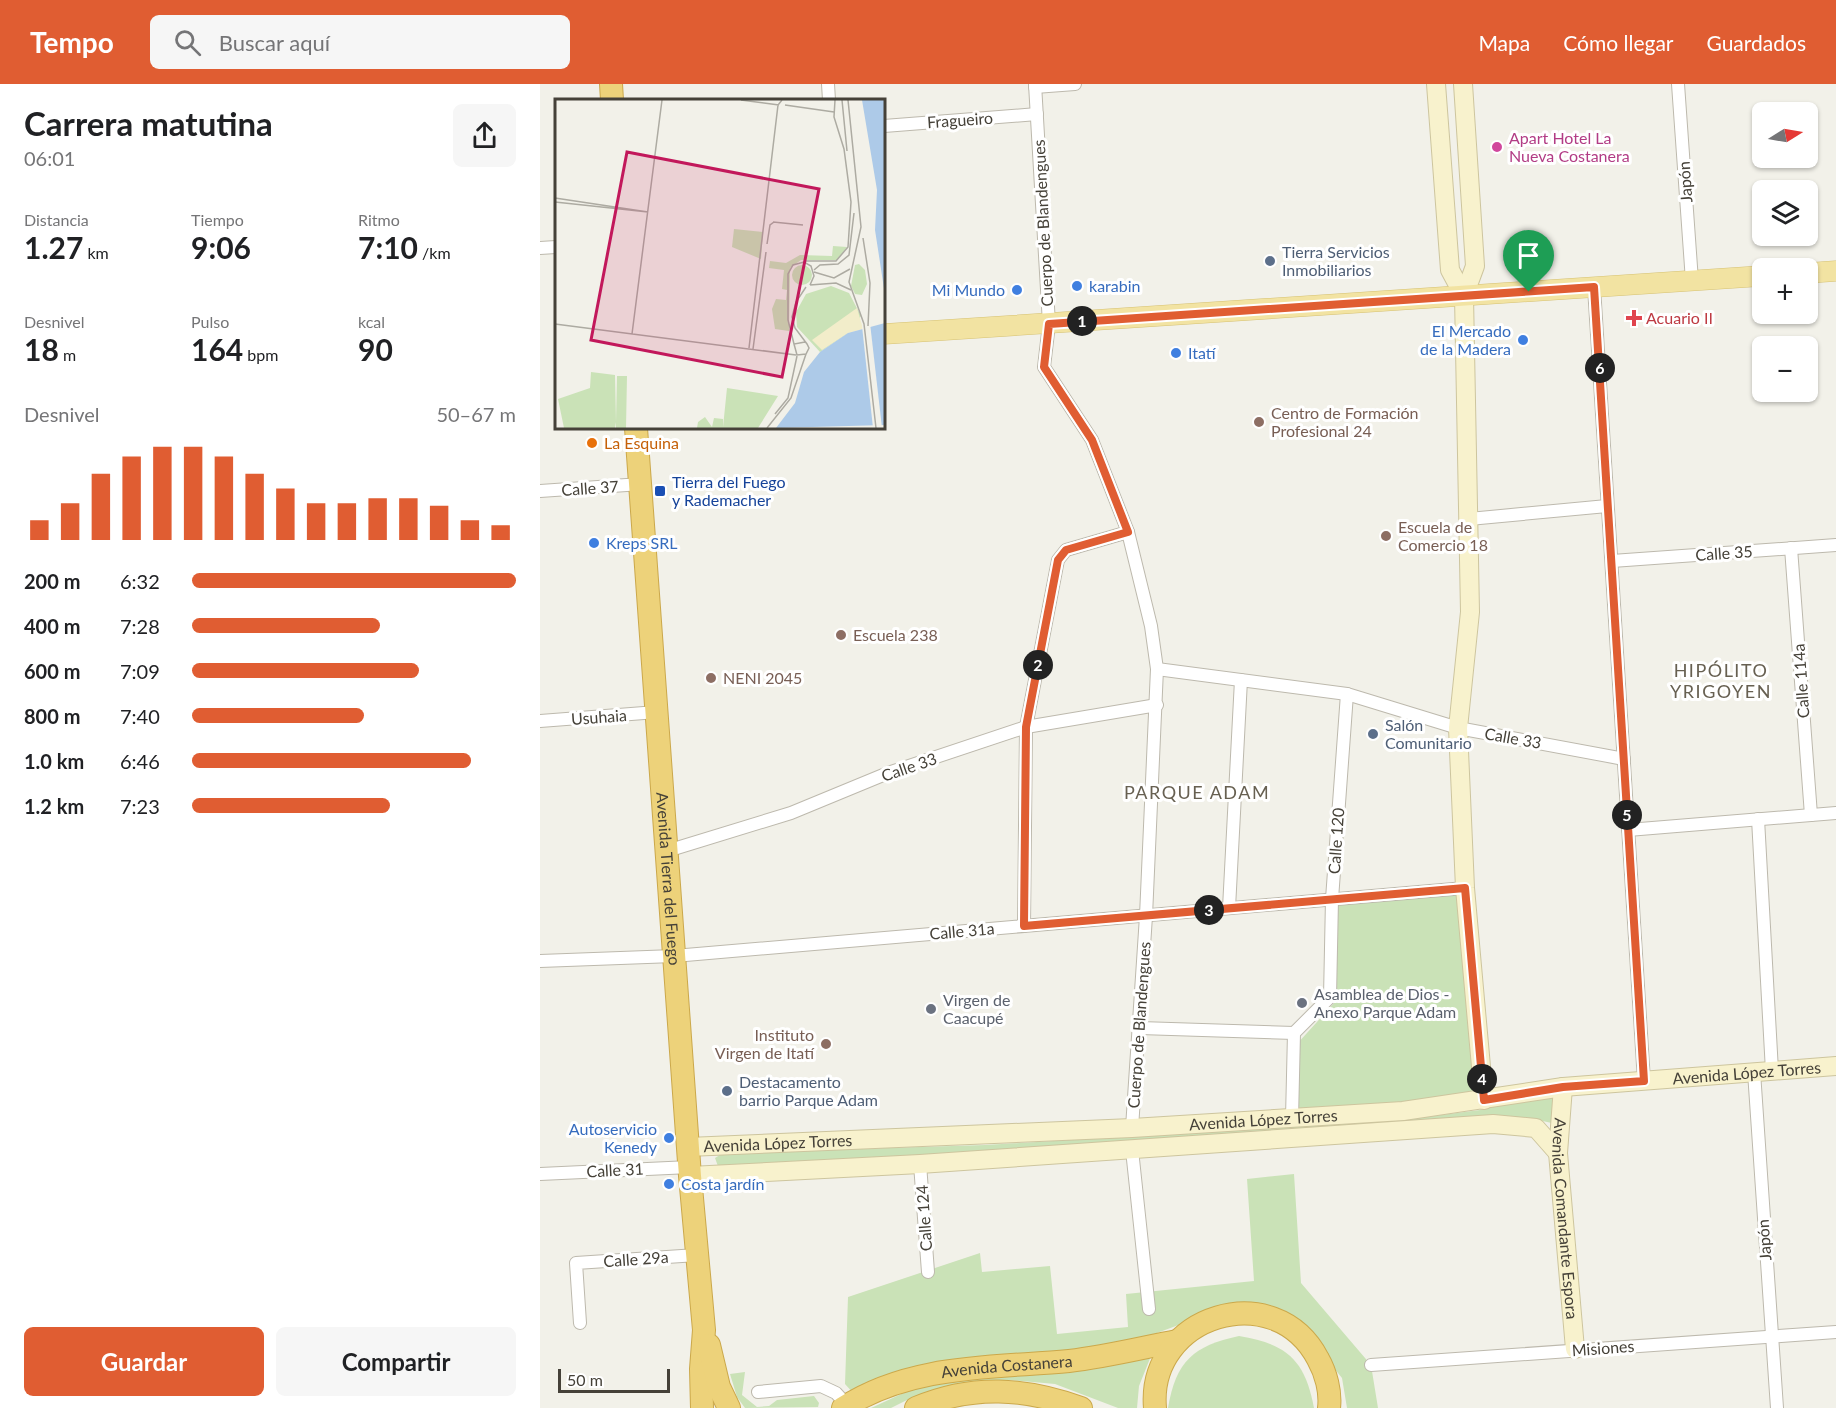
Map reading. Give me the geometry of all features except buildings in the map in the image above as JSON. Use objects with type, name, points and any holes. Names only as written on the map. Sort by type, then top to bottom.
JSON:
[{"type":"highway","points":[[611,84],[612,99]]},
{"type":"highway","name":"Avenida Tierra del Fuego","points":[[636,429],[689,1163],[704,1330],[719,1387],[729,1408]]},
{"type":"highway","points":[[1155,1408],[1154,1394],[1161,1365],[1177,1341],[1194,1327],[1213,1318],[1234,1313],[1256,1314],[1277,1321],[1296,1332],[1316,1354],[1322,1366],[1328,1391],[1329,1408]]},
{"type":"highway","name":"Avenida Tierra del Fuego","points":[[702,1408],[701,1369],[704,1330]]},
{"type":"highway","name":"Avenida Costanera","points":[[845,1407],[880,1389],[947,1370],[1070,1360],[1177,1341]]},
{"type":"highway","name":"Avenida Costanera","points":[[916,1408],[954,1397],[985,1392],[1027,1392],[1056,1398],[1081,1408]]},
{"type":"main road","points":[[1436,84],[1450,270],[1464,296]]},
{"type":"main road","points":[[1463,84],[1475,266],[1464,296],[1470,612],[1458,728],[1465,888],[1484,1100]]},
{"type":"main road","points":[[1818,272],[1836,271]]},
{"type":"main road","points":[[885,334],[1752,277]]},
{"type":"main road","name":"Avenida López Torres","points":[[689,1163],[1132,1128],[1403,1111],[1563,1087],[1836,1065]]},
{"type":"main road","name":"Avenida Comandante Espora","points":[[1563,1087],[1558,1153],[1575,1349]]},
{"type":"main road","name":"Avenida López Torres","points":[[689,1163],[920,1164],[1493,1124],[1536,1128],[1558,1153]]},
{"type":"main road","points":[[1322,1366],[1329,1372],[1340,1408]]},
{"type":"street","points":[[828,84],[829,99]]},
{"type":"street","points":[[1035,85],[1075,84]]},
{"type":"street","name":"Japón","points":[[1678,84],[1692,281]]},
{"type":"street","name":"Cuerpo de Blandengues","points":[[1035,85],[1049,324],[1044,367],[1092,440],[1128,532],[1151,626],[1157,669],[1140,1028],[1132,1128]]},
{"type":"street","name":"Fragueiro","points":[[885,126],[1037,114]]},
{"type":"street","points":[[540,248],[555,247]]},
{"type":"street","points":[[1594,287],[1644,1081]]},
{"type":"street","name":"Calle 37","points":[[540,491],[641,484]]},
{"type":"street","points":[[1469,519],[1607,506]]},
{"type":"street","points":[[1024,926],[1026,727],[1058,560],[1066,550],[1128,532]]},
{"type":"street","name":"Calle 35","points":[[1612,561],[1836,545]]},
{"type":"street","name":"Calle 114a","points":[[1791,548],[1811,815]]},
{"type":"street","name":"Calle 33","points":[[1157,669],[1347,694],[1458,728],[1624,759]]},
{"type":"street","points":[[1229,908],[1241,680]]},
{"type":"street","name":"Calle 120","points":[[1294,1033],[1330,997],[1332,900],[1347,694]]},
{"type":"street","name":"Calle 33","points":[[667,851],[791,813],[888,773],[1026,727],[1157,705]]},
{"type":"street","name":"Usuhaia","points":[[540,721],[657,712]]},
{"type":"street","points":[[1628,830],[1836,813]]},
{"type":"street","points":[[1758,819],[1773,1071]]},
{"type":"street","name":"Calle 31a","points":[[674,956],[1465,888]]},
{"type":"street","points":[[540,962],[674,956]]},
{"type":"street","points":[[1140,1028],[1294,1033],[1292,1118]]},
{"type":"street","name":"Japón","points":[[1754,1072],[1777,1408]]},
{"type":"street","points":[[1132,1150],[1149,1309]]},
{"type":"street","name":"Calle 31","points":[[540,1174],[689,1163]]},
{"type":"street","name":"Calle 124","points":[[920,1164],[928,1272]]},
{"type":"street","name":"Calle 29a","points":[[580,1323],[576,1263],[697,1255]]},
{"type":"street","name":"Misiones","points":[[1371,1365],[1836,1332]]},
{"type":"street","points":[[758,1392],[821,1386],[836,1394],[845,1407]]},
{"type":"green space","points":[[1459,893],[1477,1094],[1299,1115],[1297,1044],[1336,1001],[1337,903]]},
{"type":"green space","points":[[1559,1091],[1556,1124],[1525,1117],[1505,1117],[719,1169],[715,1158],[723,1153],[985,1145],[1402,1120],[1480,1110]]},
{"type":"green space","points":[[1294,1174],[1301,1283],[1371,1365],[1378,1408],[1347,1408],[1342,1378],[1303,1330],[1200,1317],[1122,1346],[854,1394],[845,1384],[848,1297],[980,1253],[982,1272],[1050,1266],[1057,1334],[1128,1327],[1126,1294],[1254,1281],[1247,1179]]},
{"type":"green space","points":[[1239,1336],[1270,1344],[1291,1357],[1305,1378],[1314,1408],[1168,1408],[1176,1378],[1189,1358],[1210,1345]]},
{"type":"green space","points":[[1151,1356],[1139,1386],[1137,1408],[1118,1408],[1055,1384],[1010,1380],[948,1387],[913,1397],[891,1408],[871,1408],[910,1390],[936,1384]]},
{"type":"green space","points":[[745,1372],[742,1395],[757,1407],[769,1406],[777,1400],[814,1396],[819,1403],[818,1407],[745,1408],[737,1397],[730,1374]]},
{"type":"place","name":"Apart Hotel La Nueva Costanera","points":[[1497,147]]},
{"type":"place","name":"Tierra Servicios Inmobiliarios","points":[[1270,261]]},
{"type":"place","name":"karabin","points":[[1077,286]]},
{"type":"place","name":"Mi Mundo","points":[[1017,290]]},
{"type":"place","name":"Acuario II","points":[[1634,318]]},
{"type":"place","name":"El Mercado de la Madera","points":[[1523,340]]},
{"type":"place","name":"Itatí","points":[[1176,353]]},
{"type":"place","name":"Centro de Formación Profesional 24","points":[[1259,422]]},
{"type":"place","name":"La Esquina","points":[[592,443]]},
{"type":"place","name":"Tierra del Fuego y Rademacher","points":[[660,491]]},
{"type":"place","name":"Escuela de Comercio 18","points":[[1386,536]]},
{"type":"place","name":"Kreps SRL","points":[[594,543]]},
{"type":"place","name":"Escuela 238","points":[[841,635]]},
{"type":"place","name":"NENI 2045","points":[[711,678]]},
{"type":"place","name":"Salón Comunitario","points":[[1373,734]]},
{"type":"place","name":"Asamblea de Dios - Anexo Parque Adam","points":[[1302,1003]]},
{"type":"place","name":"Virgen de Caacupé","points":[[931,1009]]},
{"type":"place","name":"Instituto Virgen de Itatí","points":[[826,1044]]},
{"type":"place","name":"Destacamento barrio Parque Adam","points":[[727,1091]]},
{"type":"place","name":"Autoservicio Kenedy","points":[[669,1138]]},
{"type":"place","name":"Costa jardín","points":[[669,1184]]},
{"type":"district","name":"HIPÓLITO YRIGOYEN","points":[[1721,681]]},
{"type":"district","name":"PARQUE ADAM","points":[[1197,793]]},
{"type":"route","points":[[1594,287],[1644,1081],[1563,1087],[1484,1100],[1465,888],[1024,926],[1026,727],[1058,560],[1066,550],[1128,532],[1092,440],[1044,367],[1049,324],[1529,292],[1594,287]]}]
